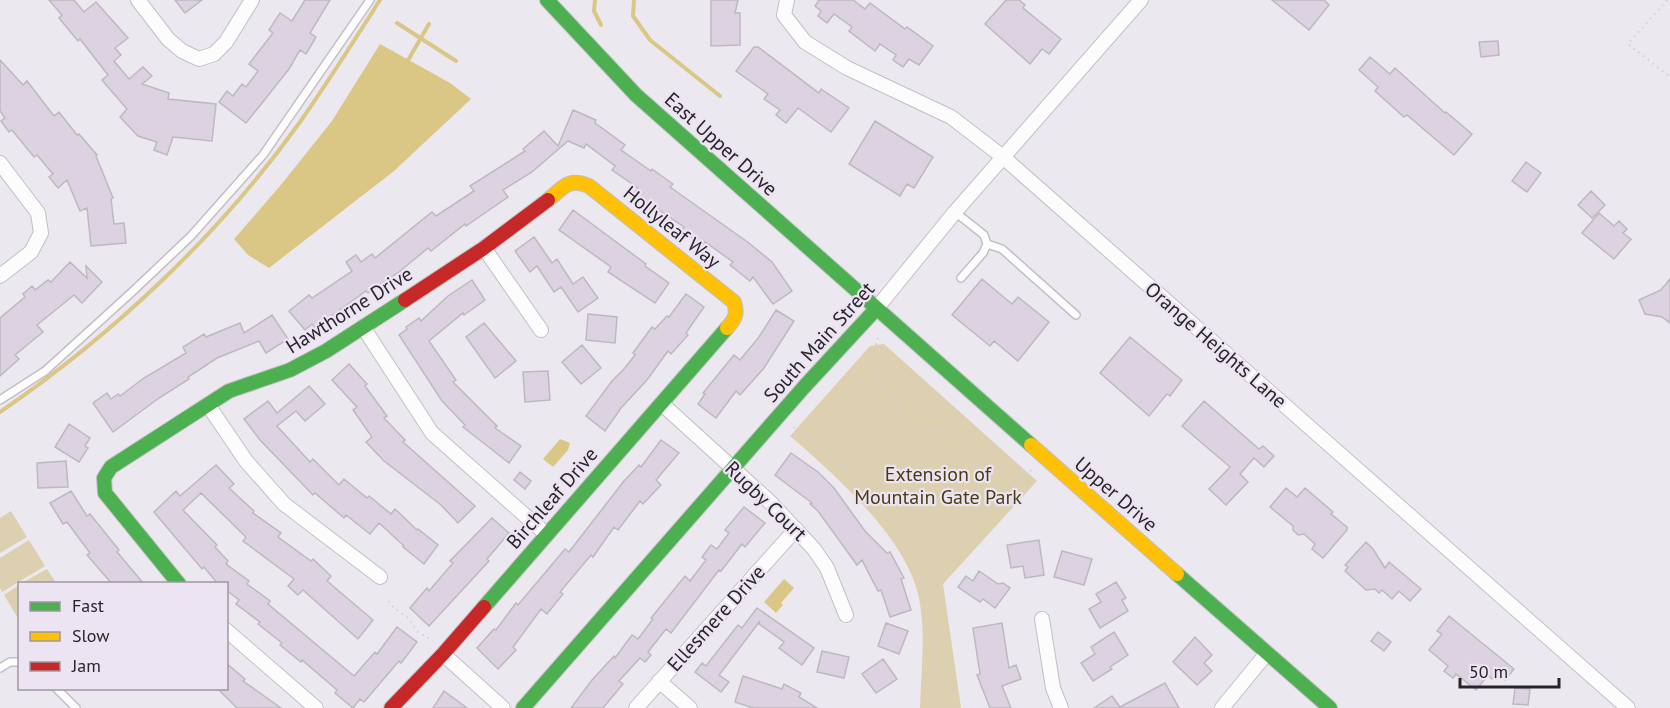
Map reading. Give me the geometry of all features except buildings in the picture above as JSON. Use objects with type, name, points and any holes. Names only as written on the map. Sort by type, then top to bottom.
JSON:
[{"type":"main road","name":"East Upper Drive","points":[[547,0],[636,94],[876,309]]},
{"type":"main road","name":"Hawthorne Drive","points":[[177,582],[105,493],[104,478],[111,467],[229,391],[290,370],[326,351],[484,248],[569,183],[577,181]]},
{"type":"main road","name":"Hollyleaf Way","points":[[577,181],[589,186],[734,302],[737,310]]},
{"type":"main road","name":"South Main Street","points":[[523,708],[804,387],[876,309]]},
{"type":"main road","name":"Upper Drive","points":[[876,309],[1330,708]]},
{"type":"main road","name":"Birchleaf Drive","points":[[391,708],[439,648],[546,534],[662,404],[735,319],[737,310]]},
{"type":"street","points":[[138,0],[168,39],[182,51],[199,59],[213,54],[226,42],[252,0]]},
{"type":"street","name":"Orange Heights Lane","points":[[787,0],[784,15],[806,42],[847,68],[951,117],[1003,157],[1628,708]]},
{"type":"street","name":"South Main Street","points":[[876,309],[955,212],[1141,0]]},
{"type":"street","points":[[0,163],[38,213],[41,233],[31,252],[0,276]]},
{"type":"street","points":[[484,248],[541,330]]},
{"type":"street","points":[[363,327],[432,433],[546,534]]},
{"type":"street","name":"Rugby Court","points":[[662,404],[734,468],[796,529],[827,568],[846,615]]},
{"type":"street","points":[[208,405],[246,461],[285,504],[380,577]]},
{"type":"street","name":"Ellesmere Drive","points":[[636,708],[796,529]]},
{"type":"street","points":[[1042,619],[1053,688],[1061,708]]},
{"type":"street","points":[[228,632],[316,708]]},
{"type":"street","points":[[439,648],[503,708]]},
{"type":"street","points":[[1222,708],[1267,653]]},
{"type":"street","points":[[659,681],[690,708]]},
{"type":"lane","points":[[0,400],[45,371],[191,236],[263,155],[370,0]]},
{"type":"lane","points":[[955,212],[984,235],[987,244],[983,253],[961,278]]},
{"type":"lane","points":[[987,244],[1002,249],[1076,315]]},
{"type":"lane","points":[[0,668],[9,662],[18,662]]},
{"type":"lane","points":[[58,690],[76,708]]},
{"type":"path","points":[[1667,0],[1628,44],[1670,77]]},
{"type":"path","points":[[878,338],[874,348],[876,375],[898,406],[904,424],[910,428],[939,430],[952,434],[966,444],[977,459],[981,477],[977,510],[981,518]]},
{"type":"path","points":[[794,427],[854,474],[885,511],[910,550],[921,579],[934,632],[937,696],[940,708]]},
{"type":"path","points":[[921,579],[952,537],[999,505],[1032,469]]},
{"type":"path","points":[[389,601],[394,608],[407,617],[418,632],[439,648]]},
{"type":"green space","name":"Extension of Mountain Gate Park","points":[[884,344],[1037,481],[943,584],[961,708],[920,708],[922,619],[917,590],[909,569],[896,547],[864,505],[790,436],[870,346]]},
{"type":"green space","points":[[11,511],[27,537],[0,553],[0,518]]},
{"type":"green space","points":[[29,540],[45,566],[2,592],[0,558]]},
{"type":"green space","points":[[47,569],[55,582],[24,582]]},
{"type":"green space","points":[[18,586],[18,618],[4,595]]},
{"type":"shaded area","points":[[380,44],[450,83],[471,99],[394,171],[269,268],[248,255],[234,239],[332,121]]},
{"type":"shaded area","points":[[560,439],[570,443],[568,450],[553,467],[543,459]]},
{"type":"shaded area","points":[[784,579],[794,588],[776,613],[764,602]]},
{"type":"waterway","points":[[0,412],[84,350],[163,280],[200,242],[235,204],[300,122],[380,0]]},
{"type":"waterway","points":[[595,0],[594,11],[601,25]]},
{"type":"waterway","points":[[634,0],[633,16],[650,40],[720,96]]},
{"type":"waterway","points":[[397,23],[456,61]]},
{"type":"waterway","points":[[407,62],[429,24]]},
{"type":"traffic: fast","points":[[547,0],[636,95],[1031,445]]},
{"type":"traffic: fast","points":[[177,582],[105,493],[104,478],[111,467],[229,391],[290,370],[326,351],[405,300]]},
{"type":"traffic: fast","points":[[523,708],[804,387],[876,309]]},
{"type":"traffic: fast","points":[[484,607],[727,328]]},
{"type":"traffic: fast","points":[[1177,574],[1330,708]]},
{"type":"traffic: slow","points":[[548,200],[571,183],[589,186],[734,302],[735,316],[727,328]]},
{"type":"traffic: slow","points":[[1031,445],[1177,574]]},
{"type":"traffic: jam","points":[[405,300],[484,248],[548,200]]},
{"type":"traffic: jam","points":[[391,708],[484,607]]}]
